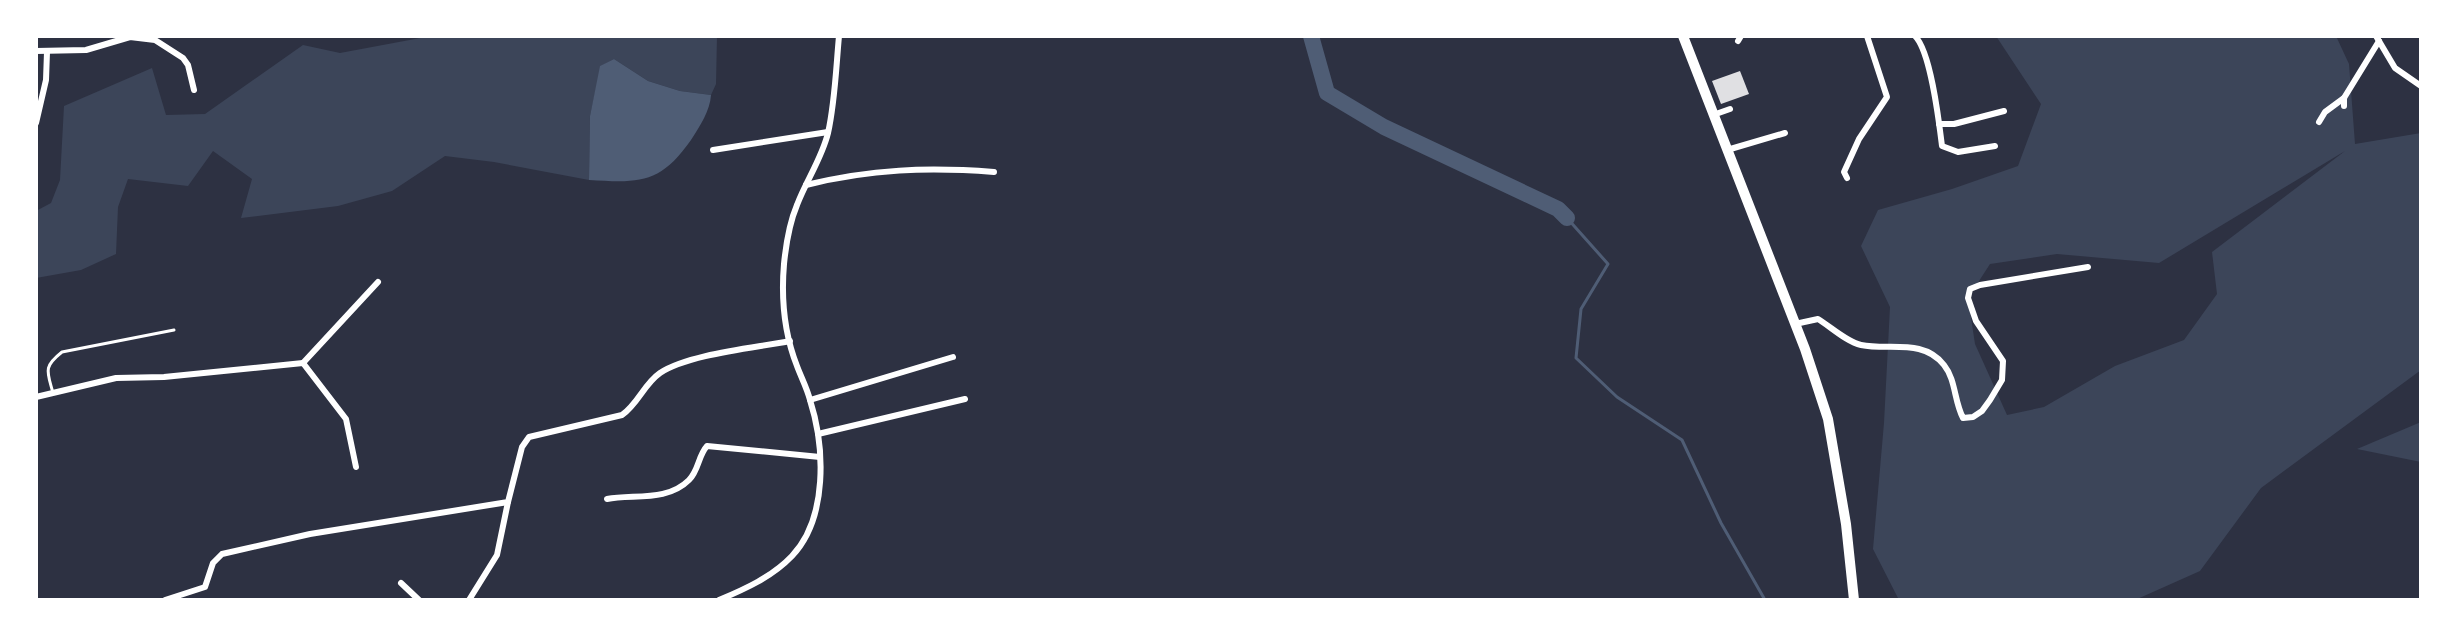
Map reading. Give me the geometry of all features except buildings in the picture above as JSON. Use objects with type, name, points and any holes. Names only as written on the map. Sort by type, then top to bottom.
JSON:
[{"type":"highway","points":[[1683,36],[1795,324],[1828,419],[1846,524],[1854,600]]},
{"type":"street","points":[[719,600],[766,577],[792,556],[810,529],[818,493],[818,434],[810,400],[795,363],[783,310],[784,264],[789,231],[828,132],[839,36]]},
{"type":"street","points":[[1847,178],[1844,172],[1859,139],[1887,97],[1867,36]]},
{"type":"street","points":[[1915,36],[1923,44],[1937,102],[1942,146],[1958,152],[1995,146]]},
{"type":"street","points":[[36,51],[86,50],[130,37],[155,40],[183,58],[188,65],[194,90]]},
{"type":"street","points":[[2378,39],[2395,68],[2421,86]]},
{"type":"street","points":[[2319,122],[2325,112],[2344,102],[2378,39]]},
{"type":"street","points":[[36,123],[46,80],[47,52]]},
{"type":"street","points":[[1713,115],[1730,109]]},
{"type":"street","points":[[1939,124],[1954,124],[2004,111]]},
{"type":"street","points":[[713,150],[828,132]]},
{"type":"street","points":[[1727,150],[1785,133]]},
{"type":"street","points":[[806,185],[847,175],[932,167],[994,172]]},
{"type":"street","points":[[1795,324],[1818,319],[1859,345],[1927,351],[1943,364],[1953,383],[1963,418],[1973,417],[1982,411],[2002,380],[2003,361],[1976,321],[1968,298],[1970,289],[2088,267]]},
{"type":"street","points":[[36,397],[116,378],[164,377],[303,363],[378,282]]},
{"type":"street","points":[[469,600],[497,555],[522,447],[529,437],[622,415],[648,383],[673,366],[790,341]]},
{"type":"street","points":[[810,400],[953,357]]},
{"type":"street","points":[[303,363],[346,419],[356,467]]},
{"type":"street","points":[[818,434],[965,399]]},
{"type":"street","points":[[607,499],[645,498],[679,488],[694,474],[707,446],[820,457]]},
{"type":"street","points":[[165,600],[205,587],[213,563],[222,554],[310,534],[508,502]]},
{"type":"street","points":[[401,583],[419,600]]},
{"type":"lane","points":[[53,393],[47,368],[62,352],[174,330]]},
{"type":"shaded area","points":[[431,36],[717,36],[716,84],[711,95],[680,91],[648,81],[614,59],[601,66],[590,116],[589,180],[445,156],[392,191],[338,206],[241,218],[252,179],[213,151],[188,186],[128,179],[118,207],[116,254],[81,270],[36,278],[36,211],[51,203],[60,180],[64,106],[152,68],[166,115],[205,114],[303,45],[340,53]]},
{"type":"shaded area","points":[[1996,36],[2336,36],[2349,64],[2355,144],[2421,133],[2421,370],[2261,488],[2200,571],[2135,600],[1899,600],[1873,549],[1890,307],[1861,246],[1878,210],[2018,166],[2041,104]],"holes":[[[2345,151],[2212,252],[2217,294],[2184,340],[2115,366],[2044,407],[2007,415],[1975,344],[1968,298],[1990,264],[2057,254],[2159,263]]]},
{"type":"shaded area","points":[[614,59],[648,81],[680,91],[711,95],[704,118],[691,140],[669,165],[648,178],[589,180],[590,116],[600,66]]},
{"type":"shaded area","points":[[2421,422],[2421,462],[2357,449]]},
{"type":"waterway","points":[[1311,36],[1327,93],[1384,127],[1558,209],[1567,218]]},
{"type":"waterway","points":[[1567,218],[1608,264],[1581,309],[1576,358],[1617,397],[1682,440],[1721,523],[1765,600]]}]
